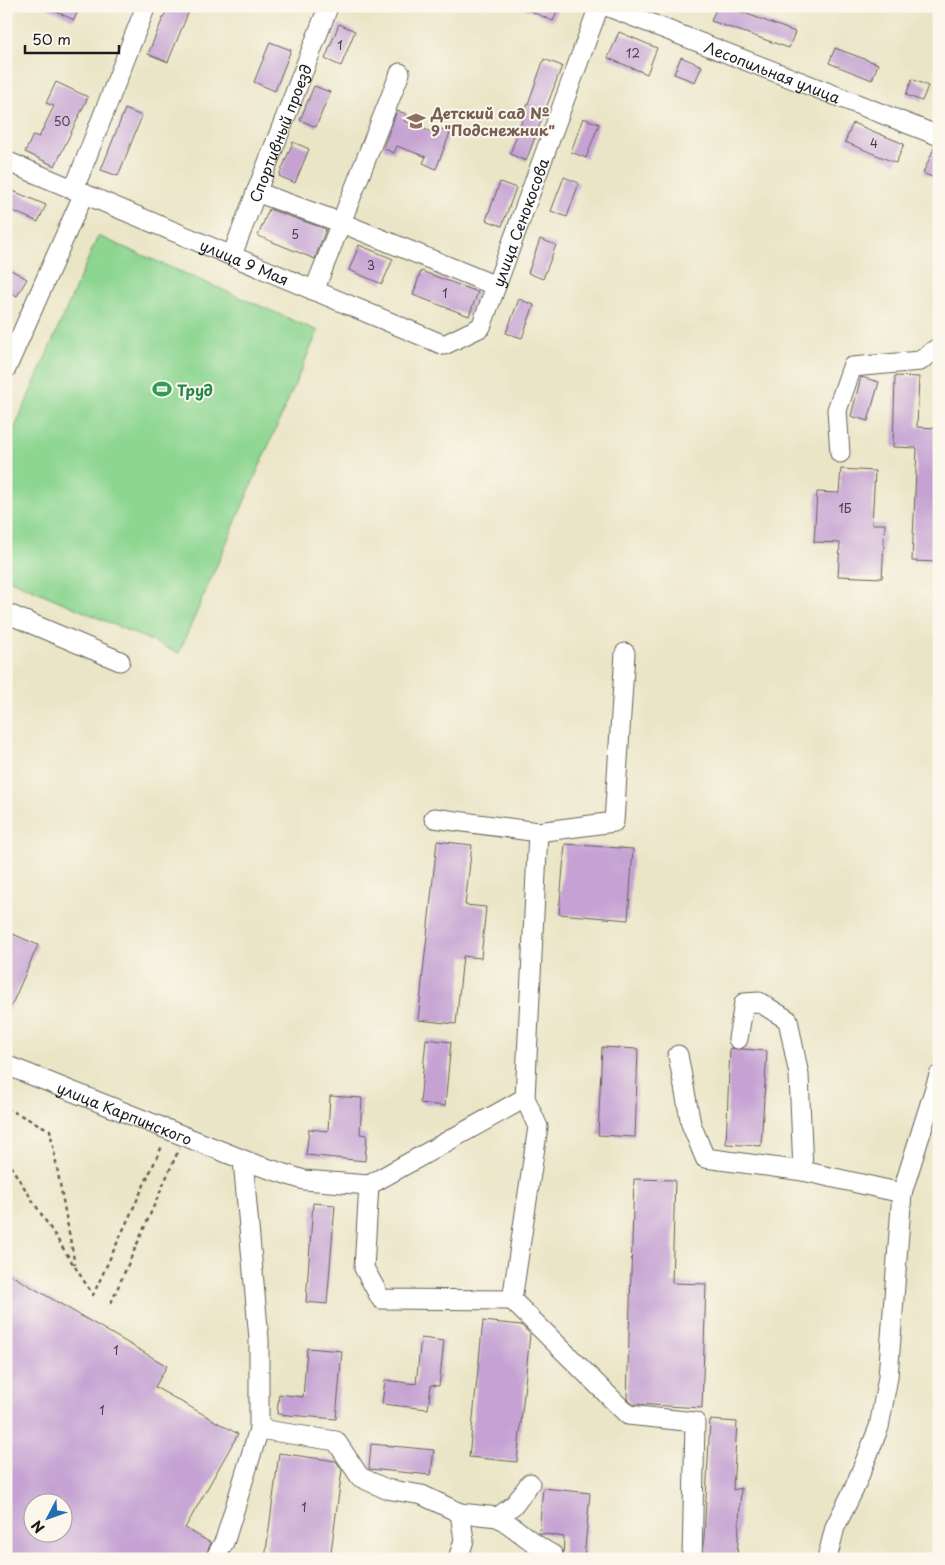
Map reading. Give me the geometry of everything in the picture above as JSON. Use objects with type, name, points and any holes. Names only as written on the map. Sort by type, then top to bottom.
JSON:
[{"type":"street","points":[[6,369],[79,191],[146,6]]},
{"type":"street","name":"улица Сенокосова","points":[[481,327],[599,6]]},
{"type":"street","name":"Лесопильная улица","points":[[606,6],[939,136]]},
{"type":"street","name":"Спортивный проезд","points":[[232,255],[327,10]]},
{"type":"street","points":[[314,291],[400,73]]},
{"type":"street","name":"улица 9 Мая","points":[[6,161],[444,345],[481,327]]},
{"type":"street","points":[[256,192],[342,223],[496,286]]},
{"type":"street","points":[[840,453],[837,410],[852,368],[920,361],[939,347]]},
{"type":"street","points":[[6,613],[120,661]]},
{"type":"street","points":[[434,818],[538,832],[614,822],[625,653]]},
{"type":"street","points":[[512,1300],[538,1127],[525,1098],[538,832]]},
{"type":"street","points":[[738,1039],[744,1003],[759,1002],[788,1020],[799,1075],[803,1171]]},
{"type":"street","points":[[678,1055],[691,1124],[705,1158],[803,1171],[902,1193]]},
{"type":"street","name":"улица Карпинского","points":[[6,1066],[243,1160],[304,1180],[368,1185]]},
{"type":"street","points":[[828,1559],[835,1527],[854,1489],[878,1427],[888,1377],[902,1193],[939,1075]]},
{"type":"street","points":[[525,1098],[368,1185],[364,1268],[381,1300],[512,1300],[628,1415],[695,1422],[692,1559]]},
{"type":"street","points":[[215,1559],[225,1540],[259,1430],[259,1339],[253,1290],[243,1160]]},
{"type":"street","points":[[259,1430],[336,1442],[360,1477],[386,1489],[422,1495],[460,1514],[498,1518],[516,1527],[537,1547],[553,1555]]},
{"type":"street","points":[[498,1518],[515,1504],[530,1483]]},
{"type":"street","points":[[458,1559],[464,1540],[460,1514]]},
{"type":"path","points":[[6,1108],[50,1130],[76,1267]]},
{"type":"path","points":[[6,1159],[94,1295],[177,1133]]},
{"type":"path","points":[[111,1303],[177,1133]]},
{"type":"green space","name":"Труд","points":[[98,236],[318,331],[179,653],[6,578],[6,448]]},
{"type":"building","points":[[44,6],[80,6],[74,20]]},
{"type":"building","points":[[168,6],[191,6],[168,62],[148,54]]},
{"type":"building","points":[[519,6],[559,6],[553,21]]},
{"type":"building","points":[[717,6],[726,6],[795,32],[789,48],[711,21]]},
{"type":"building","points":[[339,24],[355,31],[341,66],[325,59]]},
{"type":"building","points":[[619,32],[657,48],[647,74],[608,58]]},
{"type":"building","points":[[270,42],[291,50],[275,91],[254,82]]},
{"type":"building","points":[[835,48],[878,64],[872,80],[829,63]]},
{"type":"building","points":[[681,57],[702,66],[695,82],[674,74]]},
{"type":"building","points":[[544,59],[562,66],[526,161],[510,154]]},
{"type":"building","points":[[912,79],[928,86],[922,101],[906,95]]},
{"type":"building","points":[[56,82],[88,97],[55,166],[25,152],[33,135],[39,137],[54,106],[46,103]]},
{"type":"building","points":[[314,86],[330,92],[316,127],[300,120]]},
{"type":"building","points":[[125,109],[142,116],[118,176],[101,170]]},
{"type":"building","points":[[397,111],[407,114],[404,121],[434,133],[436,127],[450,133],[436,169],[423,163],[426,157],[397,146],[394,153],[383,148]]},
{"type":"building","points":[[583,118],[599,124],[586,158],[571,152]]},
{"type":"building","points":[[853,123],[904,144],[896,163],[845,142]]},
{"type":"building","points":[[293,142],[309,149],[295,183],[279,176]]},
{"type":"building","points":[[935,146],[939,147],[939,180],[923,173]]},
{"type":"building","points":[[564,177],[579,183],[567,217],[551,211]]},
{"type":"building","points":[[500,182],[516,188],[502,226],[486,220]]},
{"type":"building","points":[[6,188],[46,205],[38,222],[6,208]]},
{"type":"building","points":[[269,209],[326,229],[315,259],[258,236]]},
{"type":"building","points":[[540,239],[556,245],[543,279],[528,273]]},
{"type":"building","points":[[359,245],[393,259],[382,284],[349,270]]},
{"type":"building","points":[[11,270],[27,279],[17,296],[6,290],[6,278]]},
{"type":"building","points":[[421,271],[478,292],[469,316],[413,295]]},
{"type":"building","points":[[519,299],[534,305],[522,338],[506,333]]},
{"type":"building","points":[[895,376],[919,377],[917,427],[939,428],[939,562],[912,561],[917,448],[893,447]]},
{"type":"building","points":[[861,377],[879,382],[868,421],[851,416]]},
{"type":"building","points":[[841,469],[875,471],[872,524],[885,524],[882,578],[838,576],[840,543],[814,542],[817,492],[839,493]]},
{"type":"building","points":[[437,841],[472,845],[465,905],[486,907],[481,958],[463,956],[456,1024],[418,1020]]},
{"type":"building","points":[[565,844],[633,849],[628,920],[559,914]]},
{"type":"building","points":[[6,931],[38,945],[6,1018]]},
{"type":"building","points":[[426,1039],[451,1042],[445,1106],[420,1103]]},
{"type":"building","points":[[602,1047],[638,1049],[635,1137],[598,1135]]},
{"type":"building","points":[[730,1048],[767,1051],[761,1146],[726,1144]]},
{"type":"building","points":[[330,1096],[362,1098],[360,1134],[367,1135],[365,1161],[306,1155],[309,1129],[328,1131]]},
{"type":"building","points":[[634,1179],[675,1180],[672,1283],[706,1284],[702,1408],[633,1404],[627,1399]]},
{"type":"building","points":[[313,1203],[335,1205],[327,1304],[306,1302]]},
{"type":"building","points":[[6,1272],[167,1366],[155,1387],[238,1434],[185,1528],[211,1543],[204,1559],[6,1559]]},
{"type":"building","points":[[483,1321],[521,1325],[530,1334],[517,1462],[469,1457]]},
{"type":"building","points":[[421,1338],[444,1341],[439,1386],[431,1385],[428,1409],[382,1404],[385,1380],[416,1384]]},
{"type":"building","points":[[307,1348],[342,1351],[336,1419],[277,1414],[279,1394],[303,1397]]},
{"type":"building","points":[[710,1420],[737,1422],[733,1490],[741,1488],[737,1559],[703,1559]]},
{"type":"building","points":[[371,1444],[434,1450],[431,1475],[369,1469]]},
{"type":"building","points":[[279,1453],[336,1461],[342,1470],[330,1559],[265,1559]]},
{"type":"building","points":[[543,1488],[590,1493],[584,1559],[563,1559],[564,1537],[539,1533]]},
{"type":"place","name":"Детский сад № 9 \"Подснежник\"","points":[[416,121]]},
{"type":"place","name":"Труд","points":[[162,389]]}]
